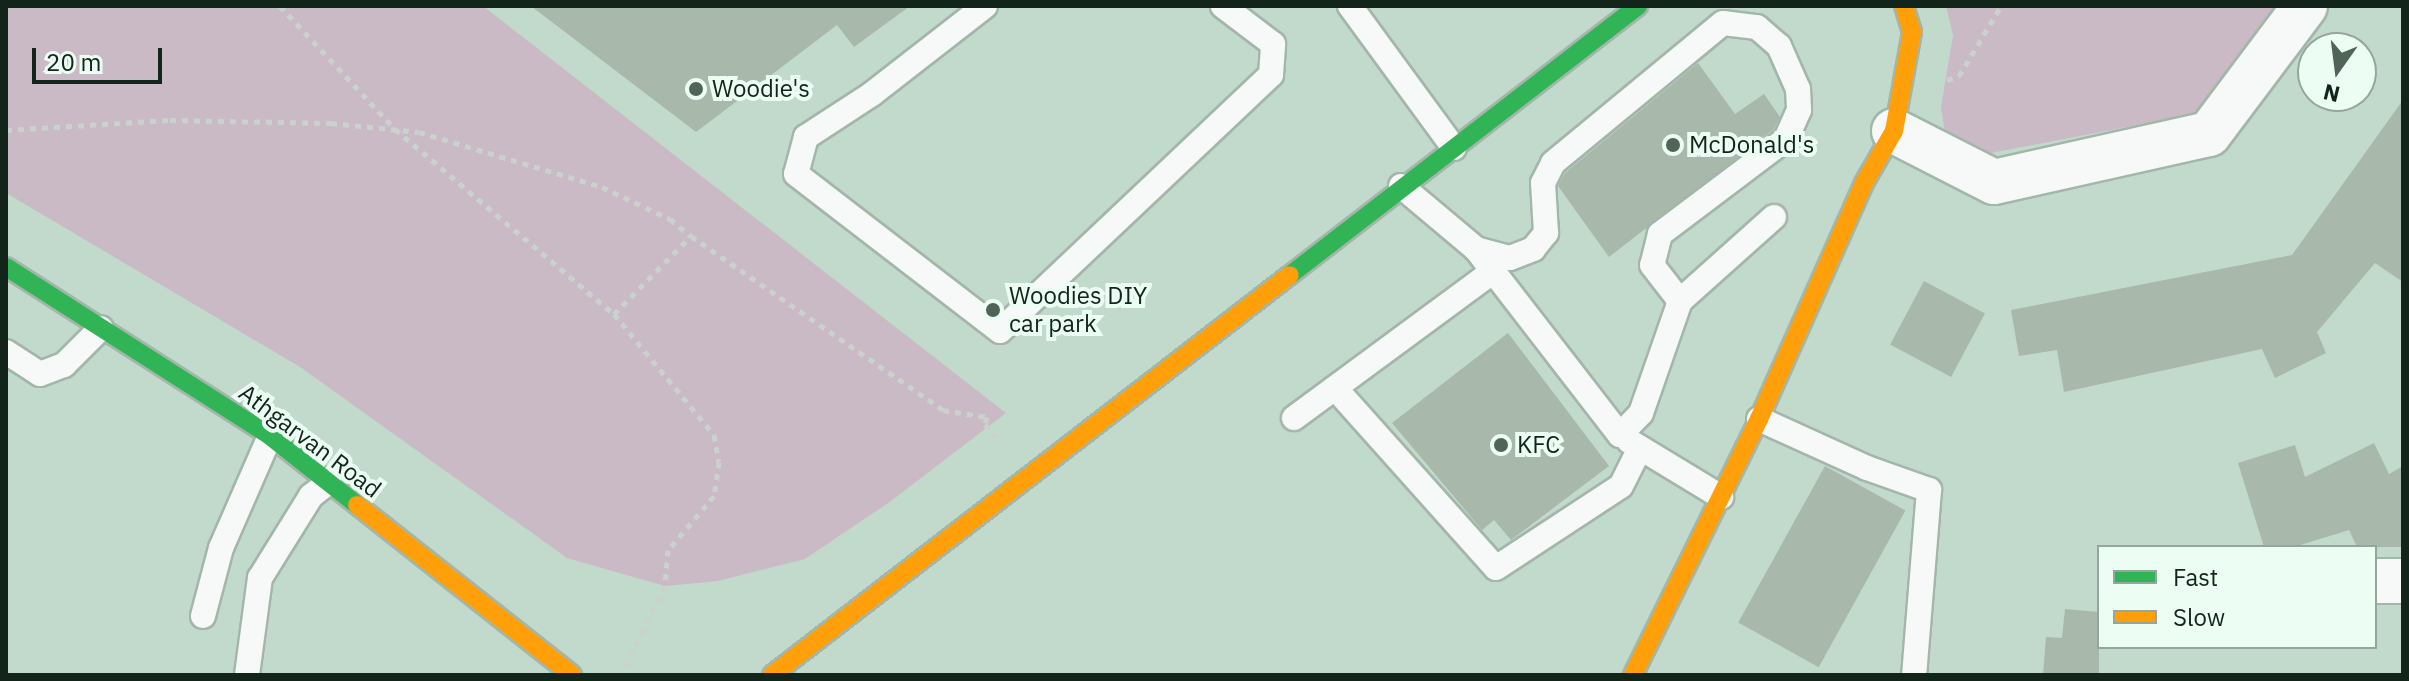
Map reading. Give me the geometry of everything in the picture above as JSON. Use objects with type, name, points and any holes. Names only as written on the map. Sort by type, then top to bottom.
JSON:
[{"type":"main road","points":[[772,675],[1031,477],[1401,186],[1638,6]]},
{"type":"main road","points":[[1633,675],[1759,419],[1897,113],[1912,32],[1904,6]]},
{"type":"main road","name":"Athgarvan Road","points":[[6,267],[270,436],[572,675]]},
{"type":"street","points":[[1897,113],[1994,182],[2209,134],[2305,6]]},
{"type":"street","points":[[2377,581],[2403,581]]},
{"type":"lane","points":[[985,6],[872,94],[806,137],[796,174],[1000,331],[1271,75],[1273,44],[1223,6]]},
{"type":"lane","points":[[1350,6],[1454,148]]},
{"type":"lane","points":[[1476,249],[1510,258],[1533,249],[1546,233],[1543,183],[1553,163],[1723,23],[1757,27],[1779,46],[1798,89],[1799,110],[1786,139],[1660,234],[1652,265],[1680,301]]},
{"type":"lane","points":[[1401,186],[1476,249],[1491,273],[1630,442],[1721,497]]},
{"type":"lane","points":[[1335,388],[1496,568],[1621,486],[1630,442],[1680,301],[1774,217]]},
{"type":"lane","points":[[1294,418],[1491,273]]},
{"type":"lane","points":[[6,352],[40,374],[64,365],[101,328]]},
{"type":"lane","points":[[1759,419],[1867,468],[1929,490],[1914,675]]},
{"type":"lane","points":[[203,616],[221,548],[270,436]]},
{"type":"lane","points":[[247,675],[260,578],[311,496],[329,482]]},
{"type":"path","points":[[280,6],[395,129],[614,314],[714,435],[719,462],[714,496],[668,550],[665,586],[622,675]]},
{"type":"path","points":[[1897,113],[1959,76],[2001,6]]},
{"type":"path","points":[[6,130],[170,120],[395,129],[419,132],[602,187],[670,219],[943,410],[987,417],[985,424],[1031,477]]},
{"type":"path","points":[[614,314],[691,236]]},
{"type":"shaded area","points":[[6,6],[483,6],[1006,413],[891,501],[805,559],[718,581],[665,586],[567,558],[300,367],[6,193]]},
{"type":"shaded area","points":[[1946,6],[2278,6],[2200,113],[1991,153],[1946,140],[1941,107],[1953,35]]},
{"type":"building","name":"Woodie's","points":[[531,6],[910,6],[854,47],[837,25],[696,132]]},
{"type":"building","name":"McDonald's","points":[[1698,63],[1735,114],[1764,94],[1780,117],[1774,129],[1609,257],[1558,186],[1565,173]]},
{"type":"building","points":[[2403,100],[2403,282],[2375,263],[2317,332],[2326,353],[2275,378],[2262,349],[2064,392],[2057,350],[2019,356],[2011,310],[2292,255]]},
{"type":"building","points":[[1924,281],[1985,313],[1951,377],[1890,345]]},
{"type":"building","name":"KFC","points":[[1508,333],[1609,466],[1511,540],[1494,520],[1482,530],[1392,423]]},
{"type":"building","points":[[2374,443],[2389,474],[2403,466],[2403,547],[2356,545],[2349,530],[2300,545],[2263,545],[2238,463],[2295,445],[2305,477]]},
{"type":"building","points":[[1825,466],[1905,511],[1819,667],[1738,623]]},
{"type":"building","points":[[2065,609],[2097,612],[2099,675],[2043,675],[2046,637],[2062,638]]},
{"type":"traffic: fast","points":[[1290,275],[1638,6]]},
{"type":"traffic: fast","points":[[6,267],[270,436],[357,505]]},
{"type":"traffic: slow","points":[[1633,675],[1759,419],[1864,183],[1894,131],[1912,32],[1904,6]]},
{"type":"traffic: slow","points":[[772,675],[1290,275]]},
{"type":"traffic: slow","points":[[357,505],[572,675]]},
{"type":"place","name":"Woodie's","points":[[696,89]]},
{"type":"place","name":"McDonald's","points":[[1673,145]]},
{"type":"place","name":"Woodies DIY car park","points":[[993,310]]},
{"type":"place","name":"KFC","points":[[1501,445]]}]
